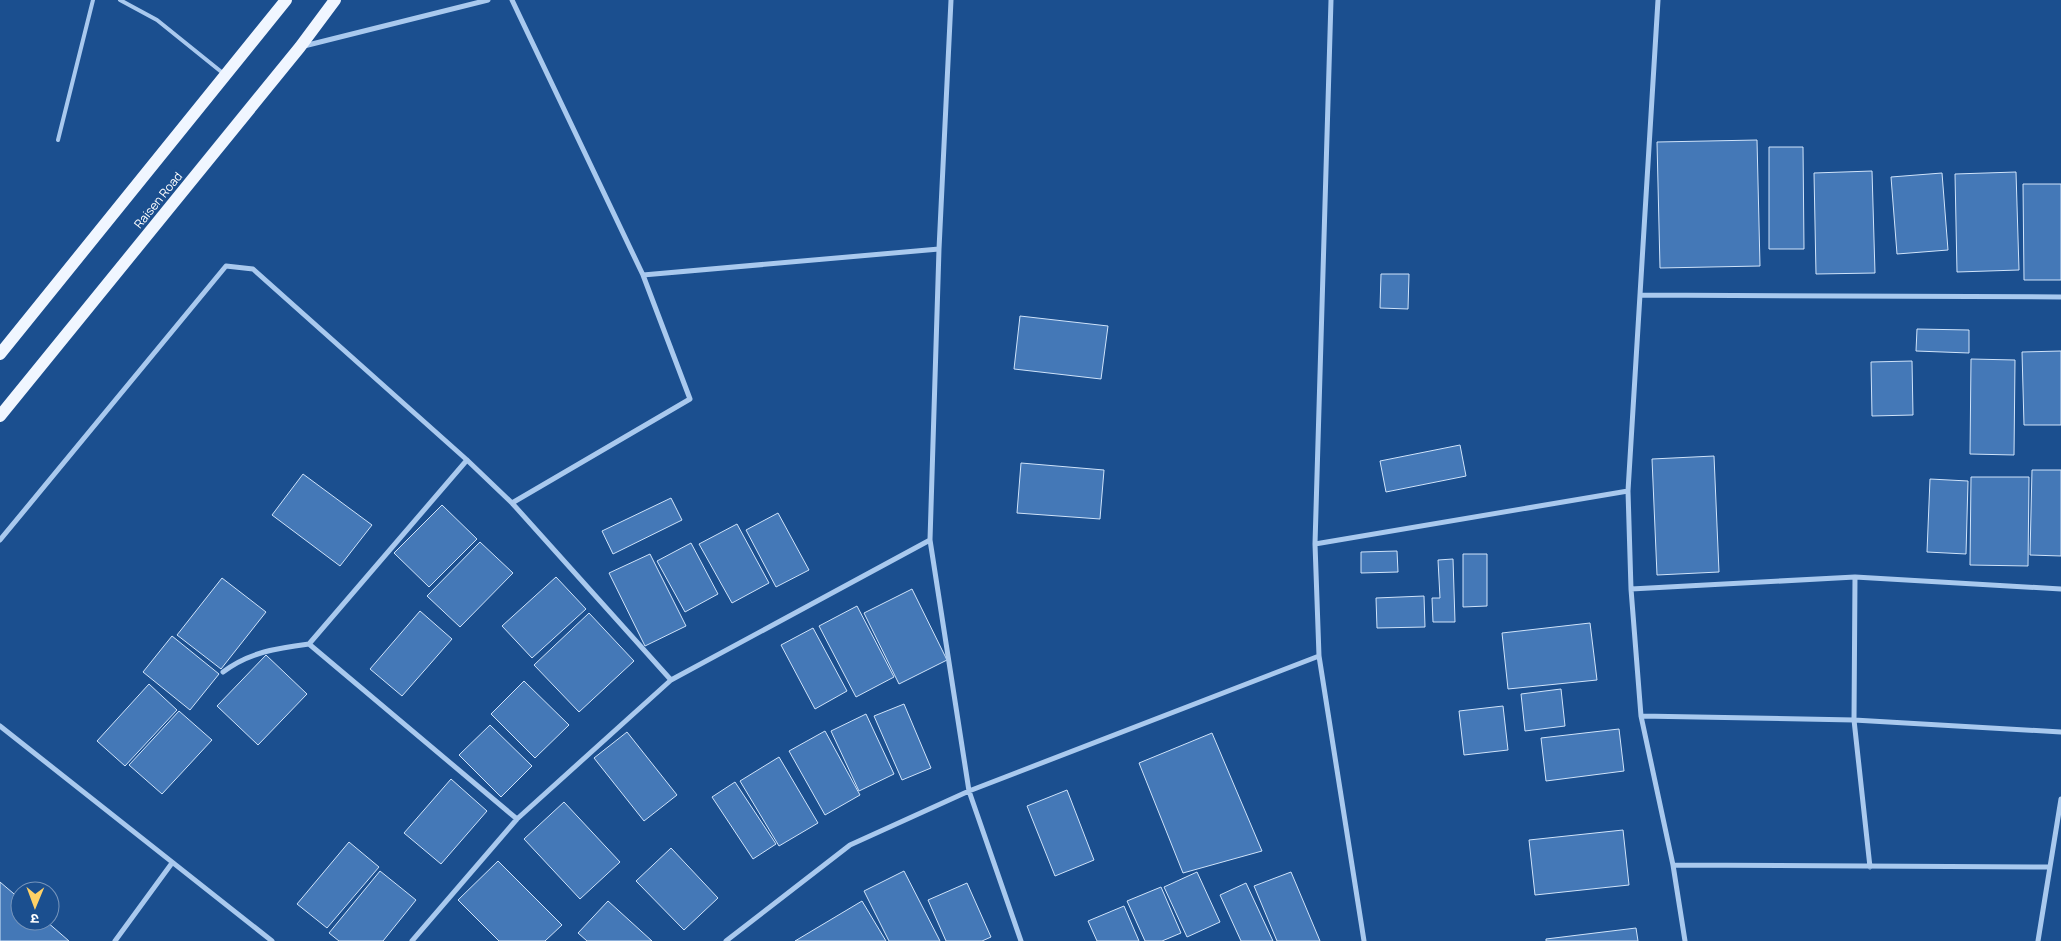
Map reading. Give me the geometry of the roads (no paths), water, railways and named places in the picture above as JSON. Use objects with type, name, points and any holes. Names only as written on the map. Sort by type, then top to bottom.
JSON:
[{"type":"main road","points":[[0,354],[286,0]]},
{"type":"main road","name":"Raisen Road","points":[[0,416],[300,47],[335,0]]},
{"type":"street","points":[[300,47],[488,0]]},
{"type":"street","points":[[512,0],[643,275],[690,399],[512,503]]},
{"type":"street","points":[[951,0],[939,249],[930,540],[970,791],[1021,941]]},
{"type":"street","points":[[1331,0],[1315,544],[1319,656],[1364,941]]},
{"type":"street","points":[[1658,0],[1628,491],[1631,589],[1641,716],[1673,865],[1685,941]]},
{"type":"street","points":[[643,275],[939,249]]},
{"type":"street","points":[[0,540],[226,266],[253,269],[467,460],[512,503],[671,680]]},
{"type":"street","points":[[1640,295],[2061,297]]},
{"type":"street","points":[[223,672],[241,660],[268,650],[309,644],[467,460]]},
{"type":"street","points":[[1315,544],[1628,491]]},
{"type":"street","points":[[412,941],[517,819],[671,680],[930,540]]},
{"type":"street","points":[[1631,589],[1856,577],[2061,589]]},
{"type":"street","points":[[1856,577],[1854,720],[1870,867]]},
{"type":"street","points":[[309,644],[517,819]]},
{"type":"street","points":[[726,941],[850,845],[970,791],[1319,656]]},
{"type":"street","points":[[1641,716],[1854,720],[2061,732]]},
{"type":"street","points":[[0,726],[272,941]]},
{"type":"street","points":[[2038,941],[2061,799]]},
{"type":"street","points":[[115,941],[172,863]]},
{"type":"street","points":[[1673,865],[2050,867]]},
{"type":"lane","points":[[58,140],[93,0]]},
{"type":"lane","points":[[120,0],[157,20],[225,75]]}]
